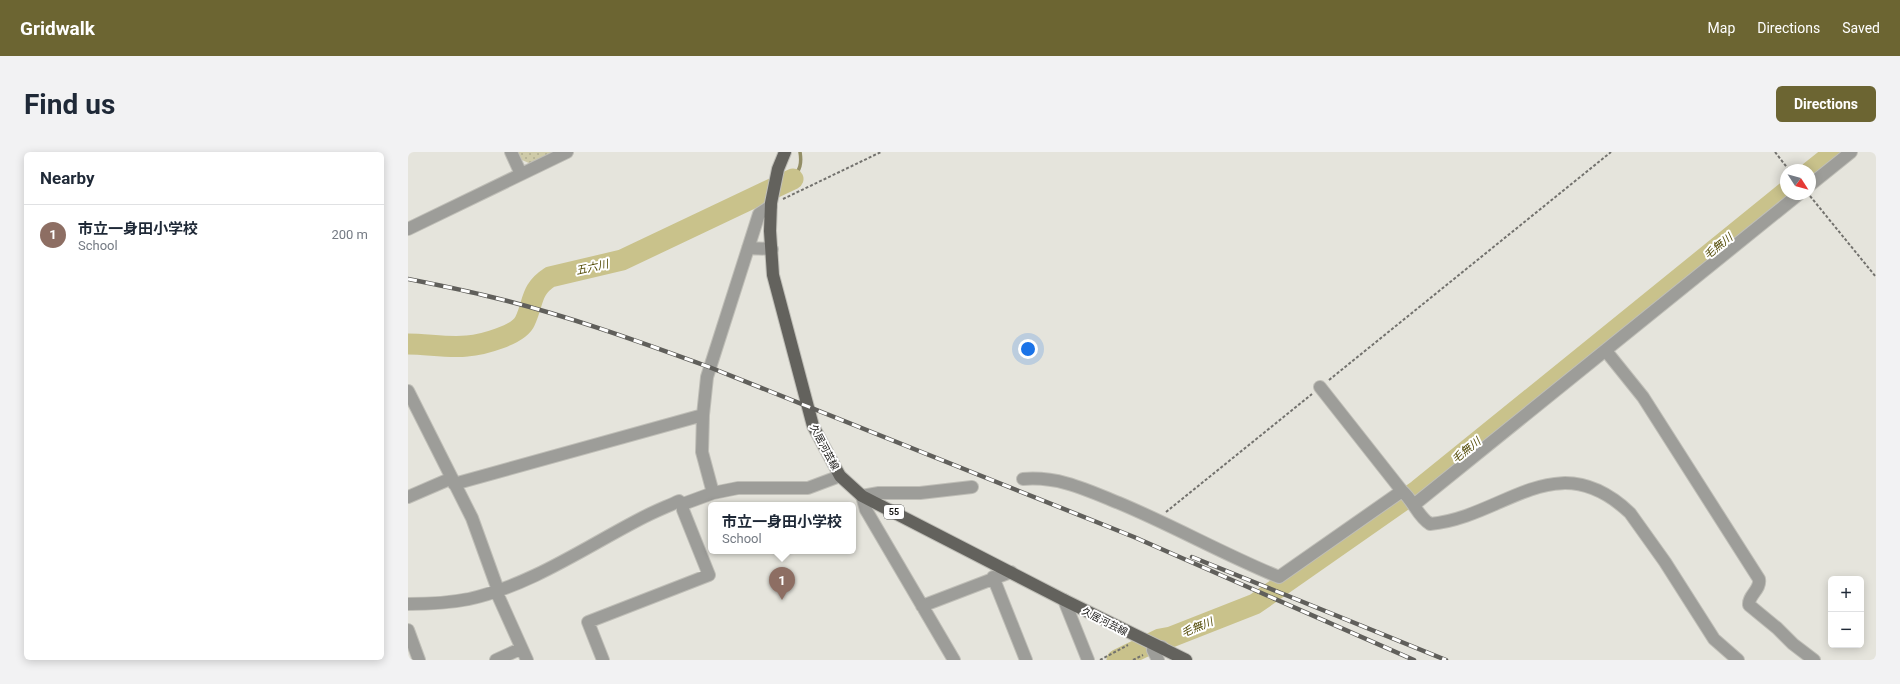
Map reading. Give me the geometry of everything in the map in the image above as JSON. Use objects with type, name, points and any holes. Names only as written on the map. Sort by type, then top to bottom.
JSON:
[{"type":"main road","name":"久居河芸線","points":[[784,152],[778,169],[771,204],[773,274],[806,405],[813,426],[840,476],[862,496],[1064,600],[1186,660]]},
{"type":"street","points":[[511,152],[521,174]]},
{"type":"street","points":[[408,229],[568,152]]},
{"type":"street","points":[[1816,180],[1850,152]]},
{"type":"street","points":[[1414,504],[1792,200]]},
{"type":"street","points":[[713,493],[702,452],[703,415],[709,367],[759,214],[771,204]]},
{"type":"street","points":[[748,248],[772,249]]},
{"type":"street","points":[[1606,350],[1643,397],[1759,579],[1759,586],[1749,600],[1749,605],[1777,628],[1793,644],[1814,660]]},
{"type":"street","points":[[1320,387],[1414,504],[1426,522],[1430,524],[1468,515],[1541,485],[1572,484],[1599,491],[1630,513],[1666,562],[1714,639],[1738,660]]},
{"type":"street","points":[[408,391],[472,518],[481,539],[497,590],[520,649],[527,660]]},
{"type":"street","points":[[408,497],[453,481],[703,415]]},
{"type":"street","points":[[408,604],[434,604],[469,599],[523,581],[560,563],[641,518],[679,501],[683,504],[713,493],[738,488],[808,488],[840,476]]},
{"type":"street","points":[[1023,480],[1041,478],[1076,485],[1158,519],[1246,564],[1279,577],[1403,492]]},
{"type":"street","points":[[954,660],[866,510],[862,496],[879,493],[920,493],[972,487]]},
{"type":"street","points":[[603,660],[588,622],[709,575],[683,510],[683,504]]},
{"type":"street","points":[[922,606],[993,577],[1011,572]]},
{"type":"street","points":[[993,577],[1026,660]]},
{"type":"street","points":[[1064,600],[1088,660]]},
{"type":"street","points":[[408,630],[419,660]]},
{"type":"street","points":[[1158,660],[1153,650],[1162,647]]},
{"type":"street","points":[[496,660],[520,649]]},
{"type":"path","points":[[771,204],[881,152]]},
{"type":"path","points":[[1158,519],[1611,152]]},
{"type":"path","points":[[1775,152],[1784,164]]},
{"type":"path","points":[[1813,200],[1876,277]]},
{"type":"path","points":[[1100,660],[1142,638]]},
{"type":"shaded area","points":[[518,152],[554,152],[531,164],[522,160]]},
{"type":"waterway","points":[[793,179],[800,166],[800,152]]},
{"type":"waterway","name":"毛無川","points":[[1816,167],[1835,152]]},
{"type":"waterway","name":"五六川","points":[[408,344],[452,347],[467,346],[482,344],[508,335],[516,331],[525,321],[533,297],[539,287],[550,277],[622,260],[793,179]]},
{"type":"waterway","name":"毛無川","points":[[1117,660],[1160,639],[1171,637],[1255,604],[1418,490],[1780,197]]},
{"type":"railway","points":[[408,279],[474,293],[540,310],[625,337],[709,367],[1134,537],[1414,660]]},
{"type":"railway","points":[[1192,557],[1446,660]]},
{"type":"place","name":"市立一身田小学校","points":[[782,600]]}]
